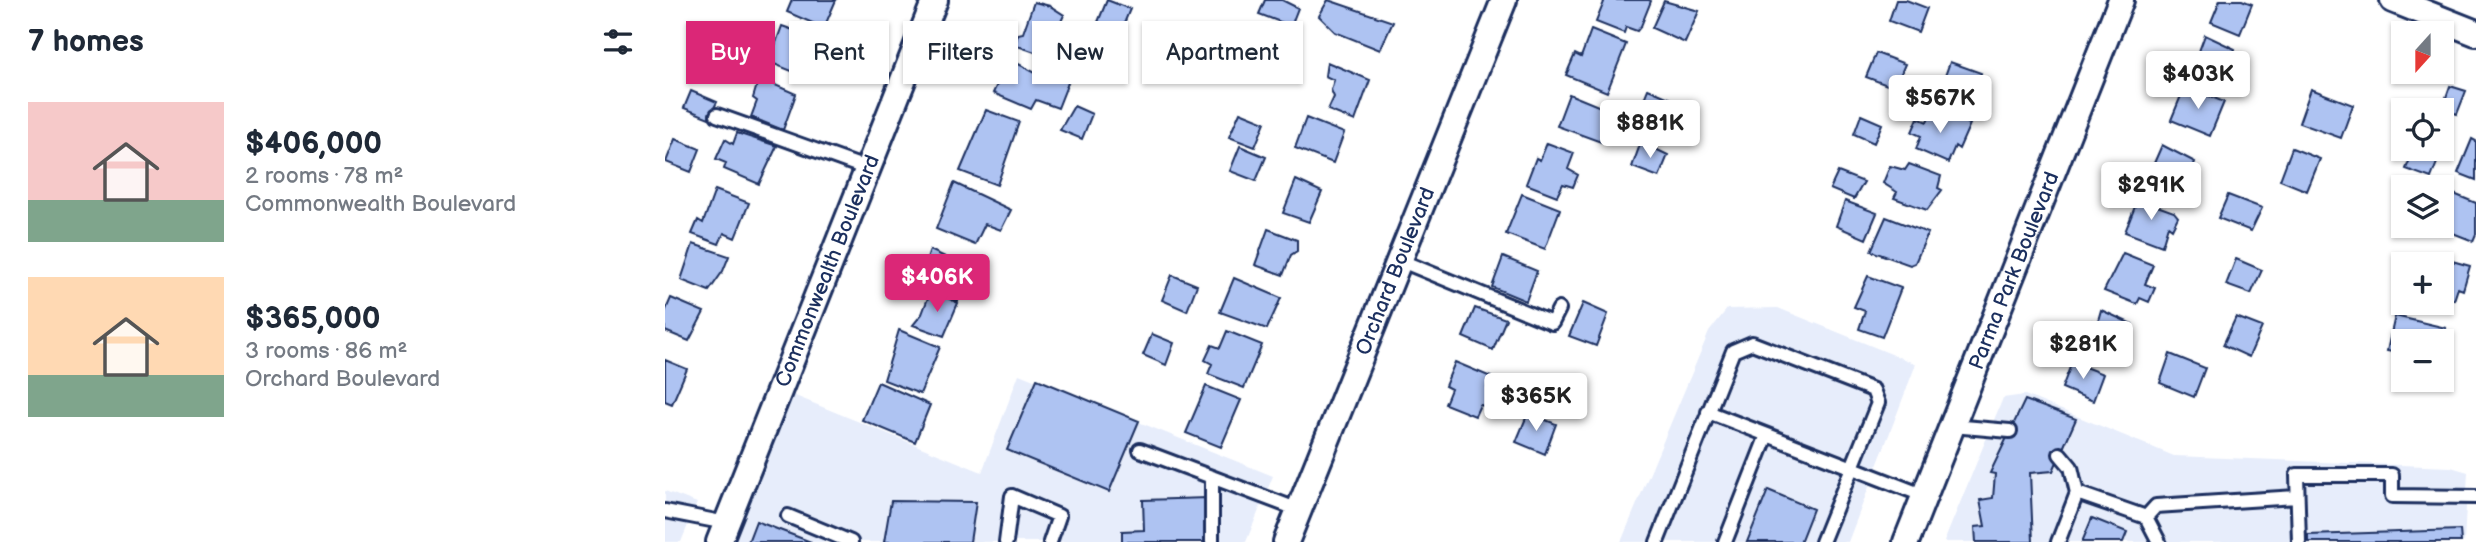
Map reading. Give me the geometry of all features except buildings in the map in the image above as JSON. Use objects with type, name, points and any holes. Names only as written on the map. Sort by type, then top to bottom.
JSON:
[{"type":"street","name":"Commonwealth Boulevard","points":[[723,533],[935,0]]},
{"type":"street","name":"Orchard Boulevard","points":[[1286,542],[1504,0]]},
{"type":"street","name":"Parma Park Boulevard","points":[[1906,542],[2121,0]]},
{"type":"street","points":[[2393,0],[2476,33]]},
{"type":"lane","points":[[717,115],[868,169]]},
{"type":"lane","points":[[1399,260],[1552,323],[1559,309]]},
{"type":"lane","points":[[1657,542],[1733,351],[1752,343],[1873,390],[1878,403],[1822,542]]},
{"type":"lane","points":[[1709,412],[1925,496]]},
{"type":"lane","points":[[1952,426],[2010,431]]},
{"type":"lane","points":[[1725,542],[1767,435]]},
{"type":"lane","points":[[1140,450],[1299,510]]},
{"type":"lane","points":[[2058,542],[2077,493],[2071,467],[2060,454]]},
{"type":"lane","points":[[2299,542],[2297,475],[2392,475],[2392,496],[2476,497]]},
{"type":"lane","points":[[1212,477],[1212,542]]},
{"type":"lane","points":[[2077,493],[2146,517],[2159,542]]},
{"type":"lane","points":[[1006,542],[1012,496],[1059,516],[1050,542]]},
{"type":"lane","points":[[2146,517],[2156,506],[2297,497]]},
{"type":"lane","points":[[665,510],[723,533]]},
{"type":"lane","points":[[788,516],[851,542]]},
{"type":"shaded area","points":[[1778,308],[1916,364],[1848,542],[1621,542],[1709,332],[1727,309]]},
{"type":"shaded area","points":[[1019,374],[1273,476],[1246,542],[733,542],[793,395],[982,472]]},
{"type":"shaded area","points":[[2025,395],[2174,456],[2451,467],[2468,472],[2464,542],[1944,542],[2003,398]]},
{"type":"shaded area","points":[[665,491],[697,503],[681,542],[665,542]]}]
